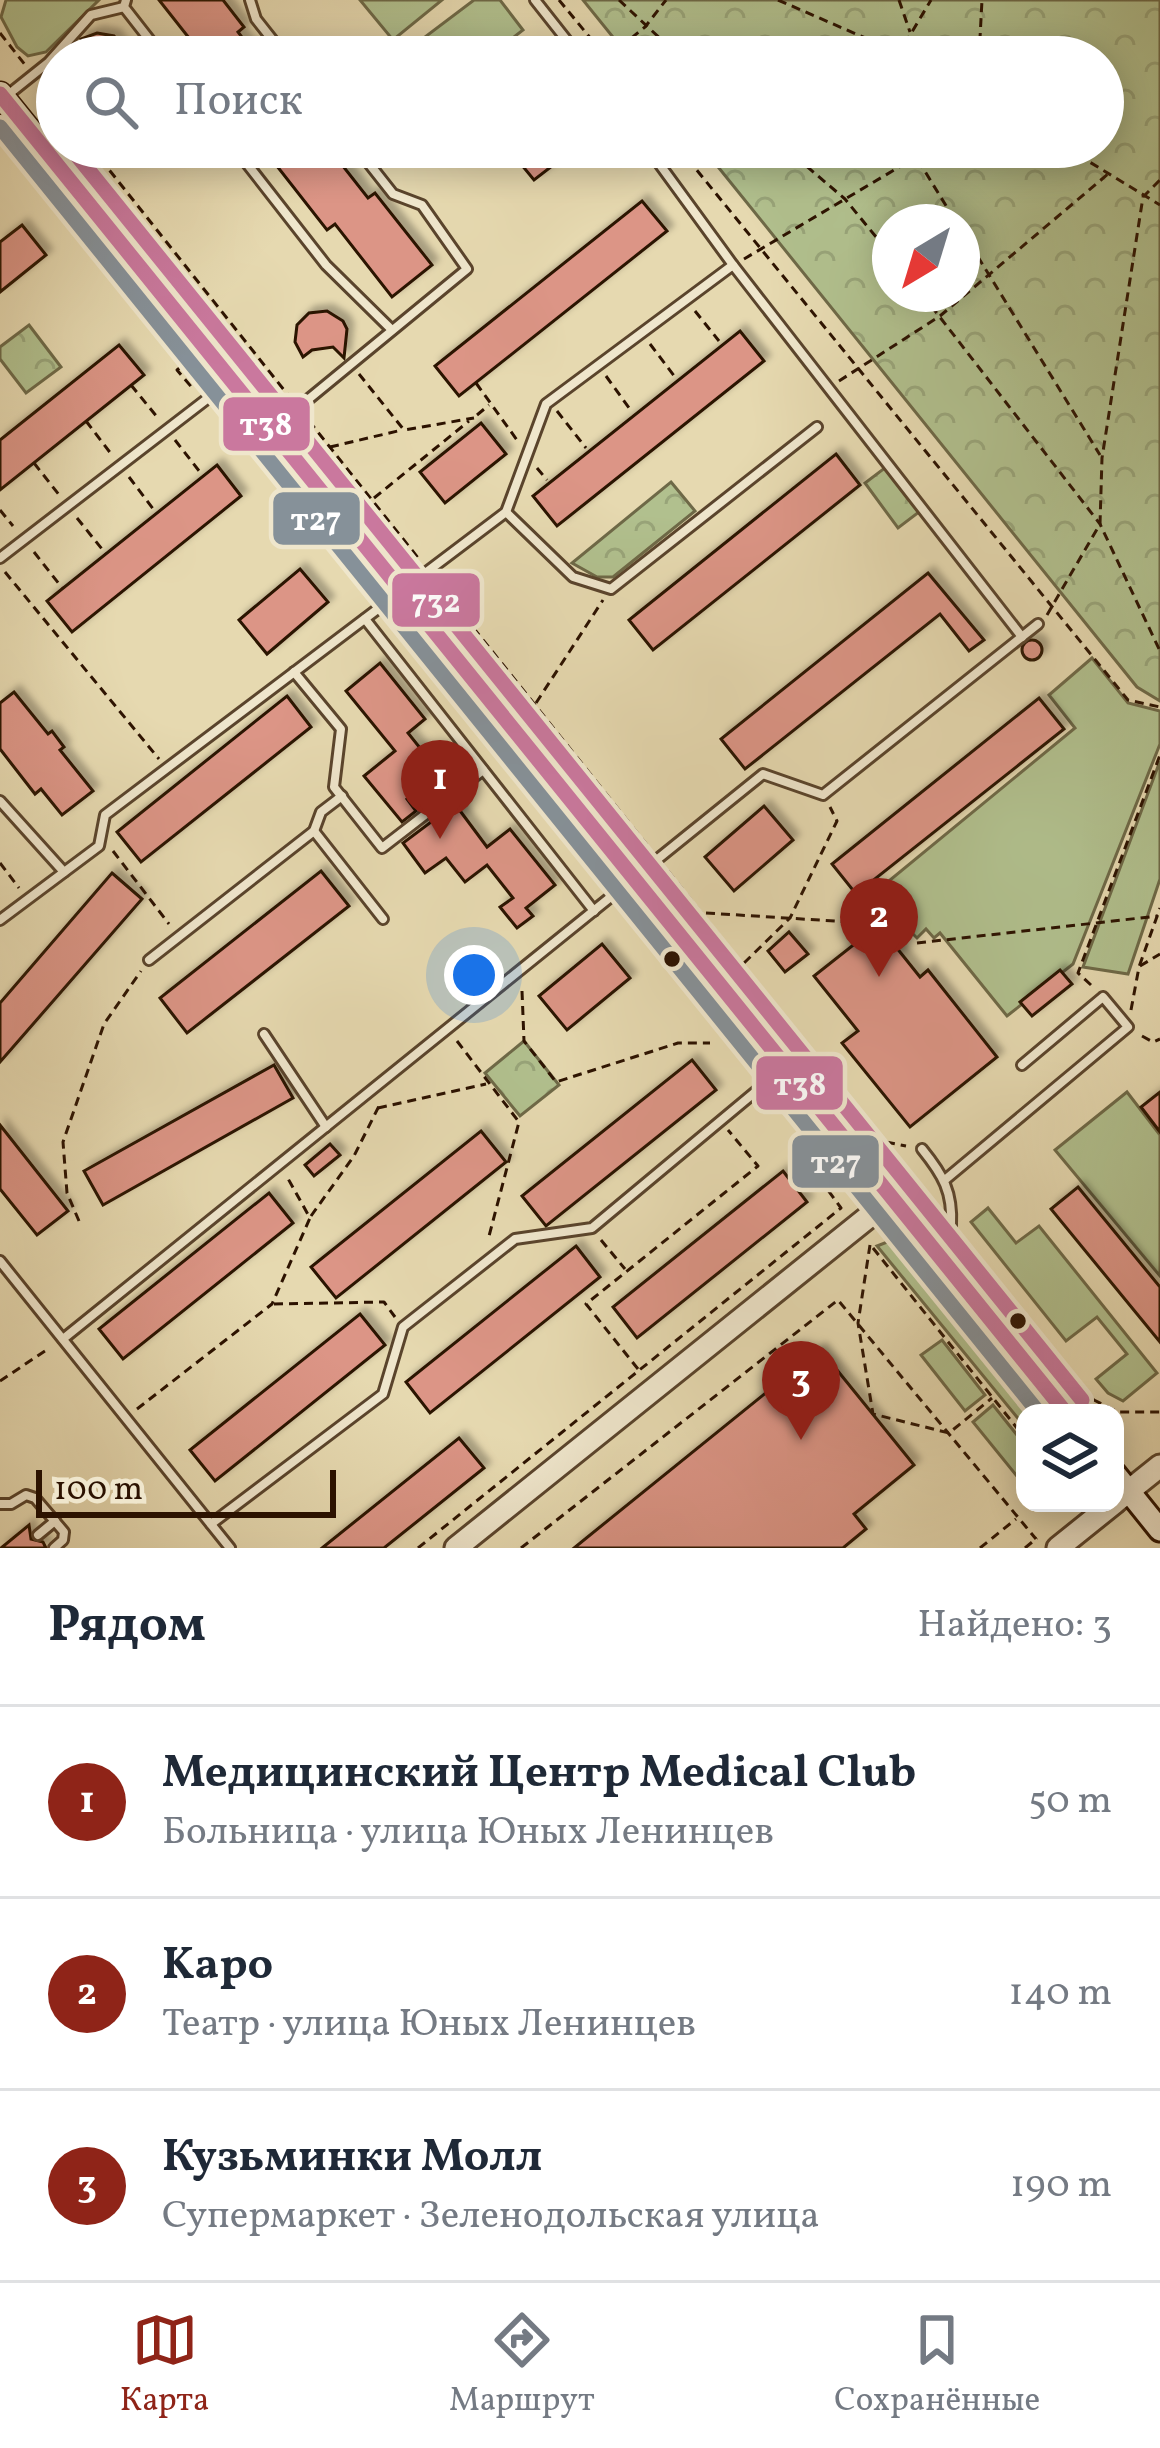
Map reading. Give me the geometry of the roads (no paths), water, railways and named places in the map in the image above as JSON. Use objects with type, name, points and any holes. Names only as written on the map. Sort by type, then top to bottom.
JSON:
[{"type":"main road","points":[[2,96],[36,138]]},
{"type":"main road","points":[[60,168],[1059,1404]]},
{"type":"main road","points":[[456,1548],[892,1198]]},
{"type":"main road","points":[[1124,1489],[1160,1466]]},
{"type":"main road","points":[[1124,1498],[1160,1531]]},
{"type":"main road","points":[[1058,1548],[1097,1512]]},
{"type":"lane","points":[[250,0],[256,19],[269,36]]},
{"type":"lane","points":[[535,0],[563,36]]},
{"type":"lane","points":[[72,36],[91,15],[125,3],[148,36]]},
{"type":"lane","points":[[2,96],[36,71]]},
{"type":"lane","points":[[250,168],[326,265],[392,330]]},
{"type":"lane","points":[[270,430],[466,269],[422,205],[393,194],[373,168]]},
{"type":"lane","points":[[662,168],[1022,638]]},
{"type":"lane","points":[[0,920],[99,846],[105,815],[506,512],[549,401],[734,265]]},
{"type":"lane","points":[[0,561],[230,381]]},
{"type":"lane","points":[[506,512],[573,577],[611,589],[817,428]]},
{"type":"lane","points":[[365,619],[594,911]]},
{"type":"lane","points":[[64,1339],[763,774],[824,795],[1038,624]]},
{"type":"lane","points":[[294,672],[341,729],[334,787],[382,848],[483,770]]},
{"type":"lane","points":[[149,960],[314,831],[321,812],[342,796]]},
{"type":"lane","points":[[0,801],[64,872]]},
{"type":"lane","points":[[314,831],[382,919]]},
{"type":"lane","points":[[946,1179],[1128,1027],[1103,997],[1022,1065]]},
{"type":"lane","points":[[264,1034],[326,1127]]},
{"type":"lane","points":[[211,1524],[382,1394],[403,1327],[514,1239],[592,1228],[785,1067]]},
{"type":"lane","points":[[922,1149],[946,1179],[952,1206],[951,1226],[930,1245]]},
{"type":"lane","points":[[0,1261],[230,1548]]},
{"type":"lane","points":[[0,1504],[32,1496],[64,1535],[55,1548]]},
{"type":"lane","points":[[38,1535],[55,1521]]},
{"type":"place","name":"Медицинский Центр Medical Club","points":[[440,839]]},
{"type":"place","name":"Kapo","points":[[879,977]]},
{"type":"place","name":"Кузьминки Молл","points":[[801,1440]]}]
